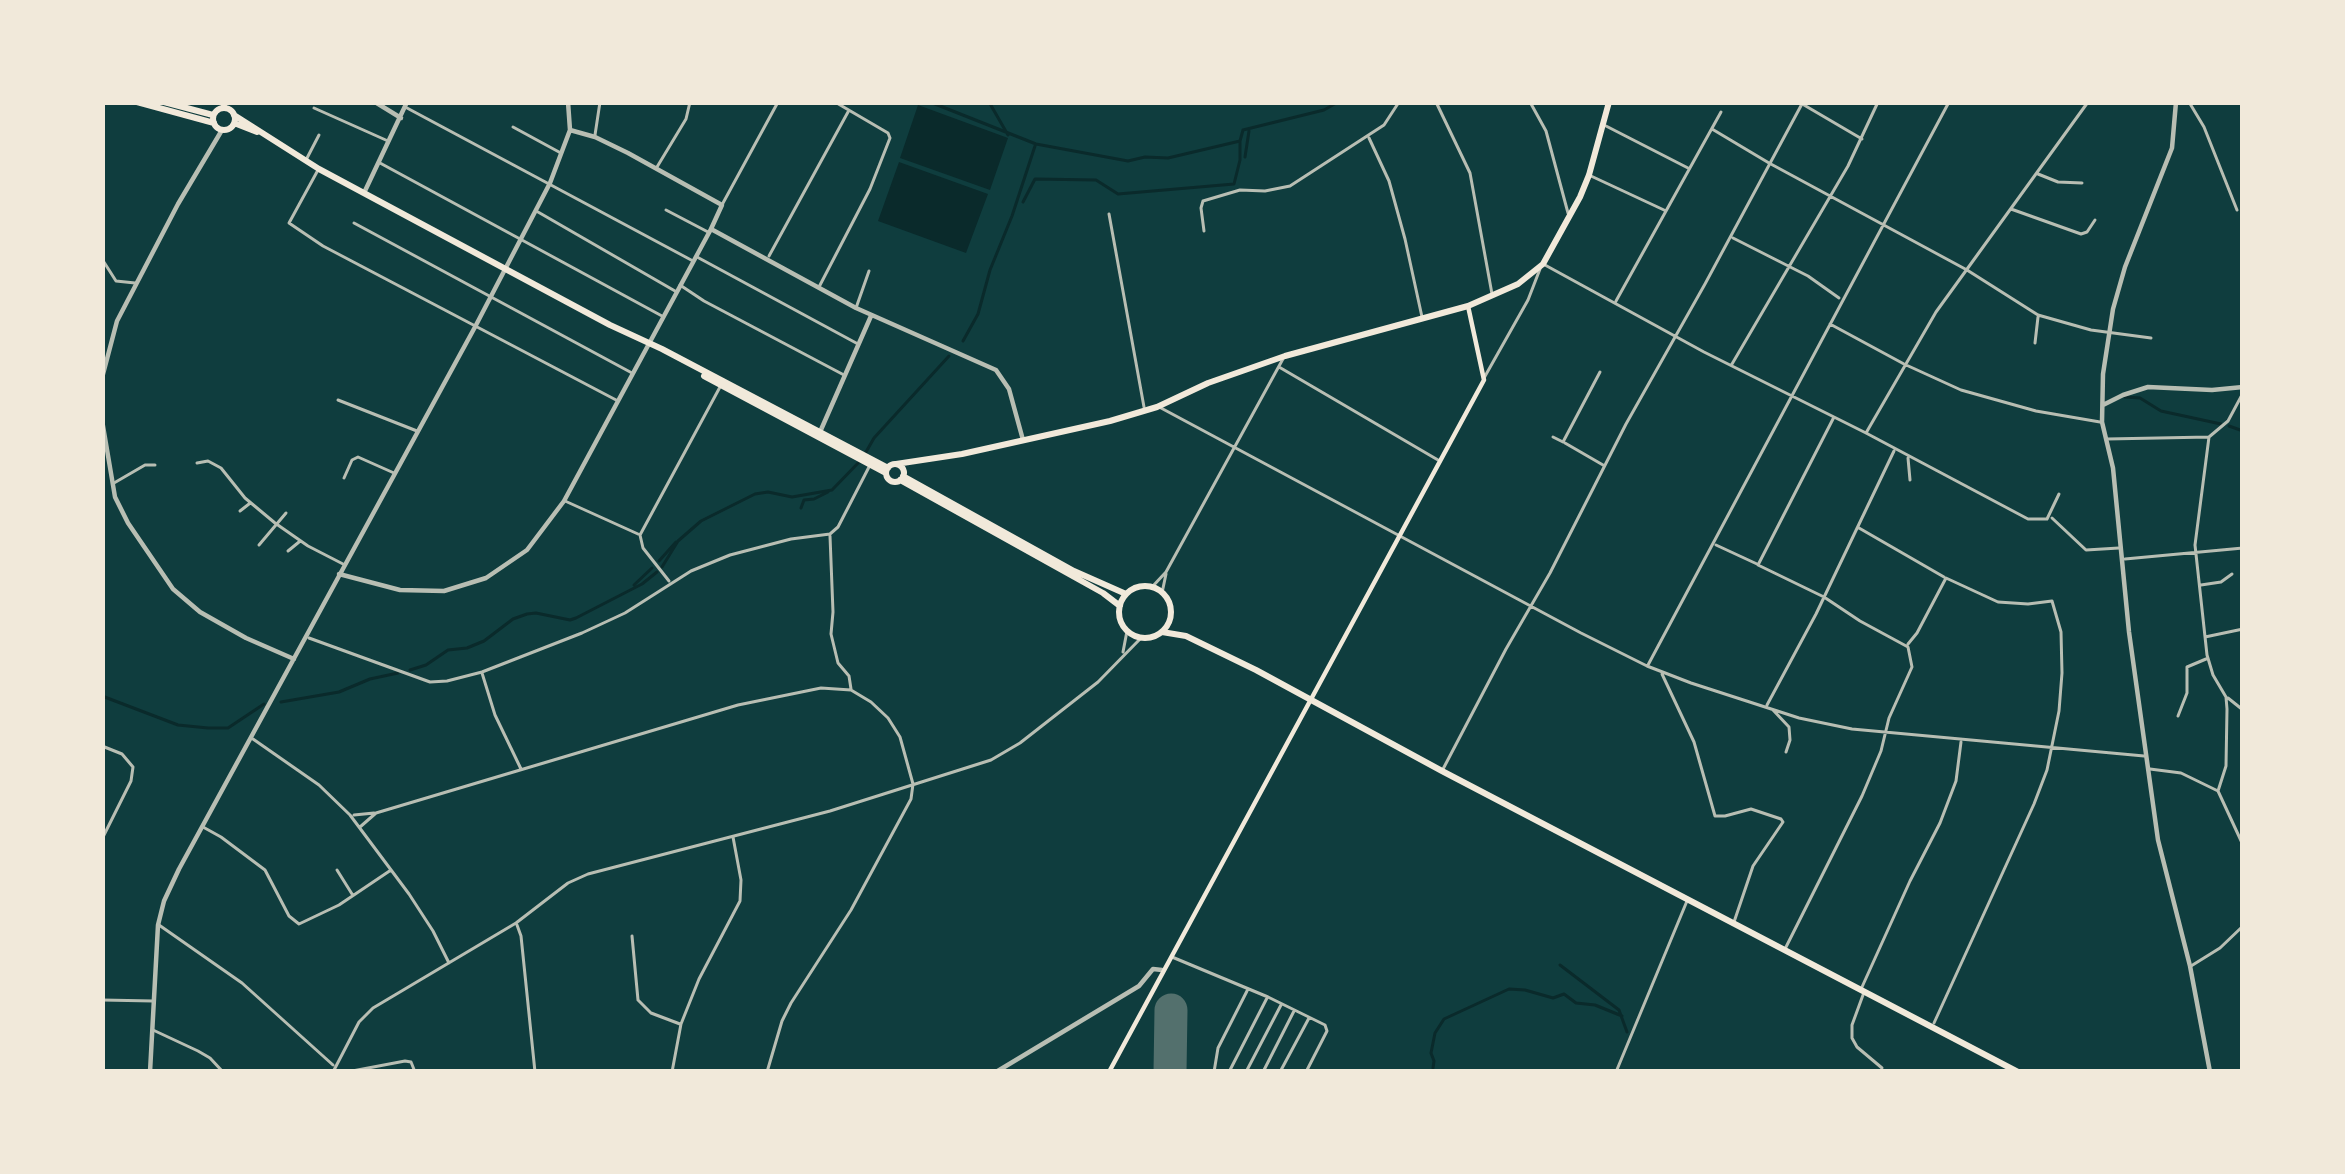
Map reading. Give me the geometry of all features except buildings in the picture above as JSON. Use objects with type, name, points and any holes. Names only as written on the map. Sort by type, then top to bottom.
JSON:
[{"type":"main road","points":[[137,102],[214,119]]},
{"type":"main road","points":[[164,102],[214,119],[222,130],[230,128],[234,119]]},
{"type":"main road","points":[[653,346],[870,465],[890,468],[1110,421],[1285,356],[1468,306],[1518,284],[1542,265],[1569,217],[1589,175],[1609,102]]},
{"type":"main road","points":[[214,119],[223,105],[234,119],[319,169],[720,385],[890,468],[1104,590],[1120,606]]},
{"type":"main road","points":[[1109,1072],[1484,380],[1468,306]]},
{"type":"main road","points":[[890,468],[891,481],[915,462]]},
{"type":"main road","points":[[1162,632],[1170,617],[1170,605],[1162,593],[1139,586],[1126,594],[1120,620],[1127,631],[1141,638],[1162,632],[1186,636],[2018,1072]]},
{"type":"main road","points":[[1104,590],[1126,594]]},
{"type":"main road","points":[[1170,617],[1186,636]]},
{"type":"street","points":[[375,102],[401,118]]},
{"type":"street","points":[[150,1072],[160,909],[550,183],[570,130],[568,102]]},
{"type":"street","points":[[595,137],[600,102]]},
{"type":"street","points":[[656,168],[680,131],[690,102]]},
{"type":"street","points":[[339,574],[409,592],[435,592],[467,586],[505,568],[527,550],[564,501],[653,346],[678,288],[778,102]]},
{"type":"street","points":[[819,287],[870,189],[890,138],[835,102]]},
{"type":"street","points":[[1204,231],[1203,201],[1240,190],[1290,186],[1384,124],[1399,102]]},
{"type":"street","points":[[1436,102],[1470,173],[1493,297]]},
{"type":"street","points":[[1530,102],[1546,131],[1569,217]]},
{"type":"street","points":[[1732,366],[1831,196],[1879,102]]},
{"type":"street","points":[[1866,433],[1904,364],[1967,270],[2088,102]]},
{"type":"street","points":[[2176,102],[2172,148],[2125,267],[2108,333],[2102,422],[2114,468],[2145,756],[2163,865],[2210,1072]]},
{"type":"street","points":[[2189,102],[2204,127],[2237,211]]},
{"type":"street","points":[[1442,771],[1803,103],[1862,139]]},
{"type":"street","points":[[1647,666],[1945,104]]},
{"type":"street","points":[[364,193],[406,105],[859,345]]},
{"type":"street","points":[[314,108],[389,142]]},
{"type":"street","points":[[767,258],[849,111]]},
{"type":"street","points":[[1616,303],[1720,112]]},
{"type":"street","points":[[1605,125],[1690,169]]},
{"type":"street","points":[[513,127],[562,154]]},
{"type":"street","points":[[1712,129],[1967,270],[2038,315],[2070,326],[2152,338]]},
{"type":"street","points":[[102,378],[117,321],[222,130]]},
{"type":"street","points":[[570,130],[595,137],[722,205]]},
{"type":"street","points":[[305,161],[319,135]]},
{"type":"street","points":[[1368,136],[1406,239],[1423,317]]},
{"type":"street","points":[[379,162],[664,316]]},
{"type":"street","points":[[319,169],[289,223],[323,246],[619,401]]},
{"type":"street","points":[[2036,174],[2058,182],[2082,183]]},
{"type":"street","points":[[1589,175],[1665,211]]},
{"type":"street","points":[[2009,209],[2081,234],[2095,220]]},
{"type":"street","points":[[535,210],[846,376]]},
{"type":"street","points":[[666,210],[767,258],[856,308],[1001,374],[1023,440]]},
{"type":"street","points":[[1108,214],[1145,410]]},
{"type":"street","points":[[354,223],[634,374]]},
{"type":"street","points":[[1731,237],[1820,283],[1842,300]]},
{"type":"street","points":[[102,260],[116,280],[137,284]]},
{"type":"street","points":[[1484,380],[1542,265],[2028,519],[2049,516],[2060,494]]},
{"type":"street","points":[[856,308],[869,271]]},
{"type":"street","points":[[818,435],[872,315]]},
{"type":"street","points":[[2035,343],[2038,315]]},
{"type":"street","points":[[1829,324],[1904,364],[1990,400],[2102,422]]},
{"type":"street","points":[[1152,587],[1166,572],[1285,356]]},
{"type":"street","points":[[1277,366],[1438,460]]},
{"type":"street","points":[[1563,442],[1600,372]]},
{"type":"street","points":[[670,583],[643,548],[640,535],[720,385]]},
{"type":"street","points":[[2102,405],[2148,387],[2243,390],[2228,422],[2209,436],[2108,439]]},
{"type":"street","points":[[338,400],[418,432]]},
{"type":"street","points":[[1157,406],[1397,537],[1662,672],[1820,724],[2145,756]]},
{"type":"street","points":[[1758,565],[1834,417]]},
{"type":"street","points":[[102,420],[115,496],[146,551],[184,600],[228,628],[294,659]]},
{"type":"street","points":[[2209,436],[2196,518],[2203,637],[2213,675],[2226,697],[2243,710]]},
{"type":"street","points":[[1552,437],[1604,466]]},
{"type":"street","points":[[1769,708],[1895,449]]},
{"type":"street","points":[[1908,457],[1910,480]]},
{"type":"street","points":[[344,478],[352,460],[358,458],[396,474]]},
{"type":"street","points":[[196,464],[208,461],[220,468],[275,523],[345,564]]},
{"type":"street","points":[[112,484],[145,465],[155,465]]},
{"type":"street","points":[[307,638],[430,682],[482,672],[582,633],[631,610],[670,583],[730,556],[830,534],[870,465]]},
{"type":"street","points":[[104,499],[115,496]]},
{"type":"street","points":[[564,501],[640,535]]},
{"type":"street","points":[[240,511],[250,502]]},
{"type":"street","points":[[259,545],[286,513]]},
{"type":"street","points":[[2049,516],[2086,550],[2121,548]]},
{"type":"street","points":[[1857,527],[1998,602],[2052,601],[2061,632],[2059,712],[2047,770],[1932,1027]]},
{"type":"street","points":[[830,534],[831,634],[851,691]]},
{"type":"street","points":[[288,550],[300,541]]},
{"type":"street","points":[[1714,544],[1823,597],[1910,649],[1912,667],[1881,751],[1784,950]]},
{"type":"street","points":[[2122,560],[2243,548]]},
{"type":"street","points":[[1162,593],[1166,572]]},
{"type":"street","points":[[2198,585],[2221,582],[2232,574]]},
{"type":"street","points":[[1907,646],[1946,578]]},
{"type":"street","points":[[2203,637],[2243,629]]},
{"type":"street","points":[[1123,654],[1127,631]]},
{"type":"street","points":[[158,925],[242,982],[333,1069],[359,1022],[373,1008],[516,923],[577,878],[830,811],[983,764],[1020,743],[1098,682],[1141,638]]},
{"type":"street","points":[[2178,716],[2187,688],[2187,667],[2208,659]]},
{"type":"street","points":[[482,672],[495,715],[521,769]]},
{"type":"street","points":[[1662,672],[1694,742],[1715,816],[1751,809],[1783,822],[1753,866],[1733,923]]},
{"type":"street","points":[[350,815],[376,813],[737,706],[821,688],[851,691],[871,702],[895,728],[913,784],[908,806],[791,1003],[767,1072]]},
{"type":"street","points":[[2226,697],[2228,750],[2218,790],[2243,845]]},
{"type":"street","points":[[1769,708],[1789,727],[1786,752]]},
{"type":"street","points":[[251,738],[319,785],[350,815],[392,869],[448,963]]},
{"type":"street","points":[[1882,1068],[1852,1038],[1852,1025],[1902,896],[1940,823],[1956,781],[1961,740]]},
{"type":"street","points":[[102,746],[128,758],[133,771],[102,838]]},
{"type":"street","points":[[2148,769],[2181,773],[2218,790]]},
{"type":"street","points":[[360,827],[376,813]]},
{"type":"street","points":[[2234,824],[2243,826]]},
{"type":"street","points":[[203,827],[265,870],[295,923],[307,922],[392,869]]},
{"type":"street","points":[[672,1072],[681,1024],[740,901],[732,836]]},
{"type":"street","points":[[337,870],[353,896]]},
{"type":"street","points":[[1616,1072],[1688,900]]},
{"type":"street","points":[[516,923],[535,1072]]},
{"type":"street","points":[[2189,966],[2220,948],[2243,926]]},
{"type":"street","points":[[632,936],[638,1000],[651,1013],[681,1024]]},
{"type":"street","points":[[1172,957],[1325,1025],[1327,1031],[1306,1072]]},
{"type":"street","points":[[996,1072],[1139,986],[1153,969],[1165,971]]},
{"type":"street","points":[[1214,1072],[1218,1048],[1248,989]]},
{"type":"street","points":[[1229,1072],[1268,997]]},
{"type":"street","points":[[102,1000],[153,1001]]},
{"type":"street","points":[[1246,1072],[1282,1003]]},
{"type":"street","points":[[1263,1072],[1295,1010]]},
{"type":"street","points":[[1280,1072],[1310,1016]]},
{"type":"street","points":[[152,1029],[210,1058],[223,1072]]},
{"type":"street","points":[[347,1072],[405,1061],[411,1062],[415,1072]]},
{"type":"water","points":[[918,105],[1008,138],[990,190],[900,158]]},
{"type":"water","points":[[899,162],[988,194],[966,253],[878,221]]},
{"type":"waterway","points":[[930,102],[1036,144],[1128,161],[1168,158],[1240,141],[1243,130],[1324,110],[1338,102]]},
{"type":"waterway","points":[[989,102],[1008,135]]},
{"type":"waterway","points":[[1245,157],[1249,131]]},
{"type":"waterway","points":[[1023,202],[1035,179],[1096,180],[1118,194],[1234,184],[1240,141]]},
{"type":"waterway","points":[[963,341],[978,314],[1035,146]]},
{"type":"waterway","points":[[866,452],[949,356]]},
{"type":"waterway","points":[[2125,397],[2140,398],[2161,411],[2221,424]]},
{"type":"waterway","points":[[2229,426],[2243,431]]},
{"type":"waterway","points":[[662,567],[678,541],[701,521],[755,494],[792,497],[832,490],[861,460]]},
{"type":"waterway","points":[[801,508],[804,500],[828,492]]},
{"type":"waterway","points":[[659,561],[676,542]]},
{"type":"waterway","points":[[634,585],[652,568]]},
{"type":"waterway","points":[[410,670],[448,650],[484,641],[527,614],[576,618],[657,572]]},
{"type":"waterway","points":[[281,702],[339,692],[398,673]]},
{"type":"waterway","points":[[102,696],[178,725],[208,728],[228,728],[264,704]]},
{"type":"waterway","points":[[1560,965],[1619,1010],[1627,1032]]},
{"type":"waterway","points":[[1433,1068],[1435,1033],[1444,1019],[1509,989],[1553,998],[1564,994],[1576,1003],[1622,1016]]},
{"type":"runway","points":[[1170,1072],[1171,1010]]}]
